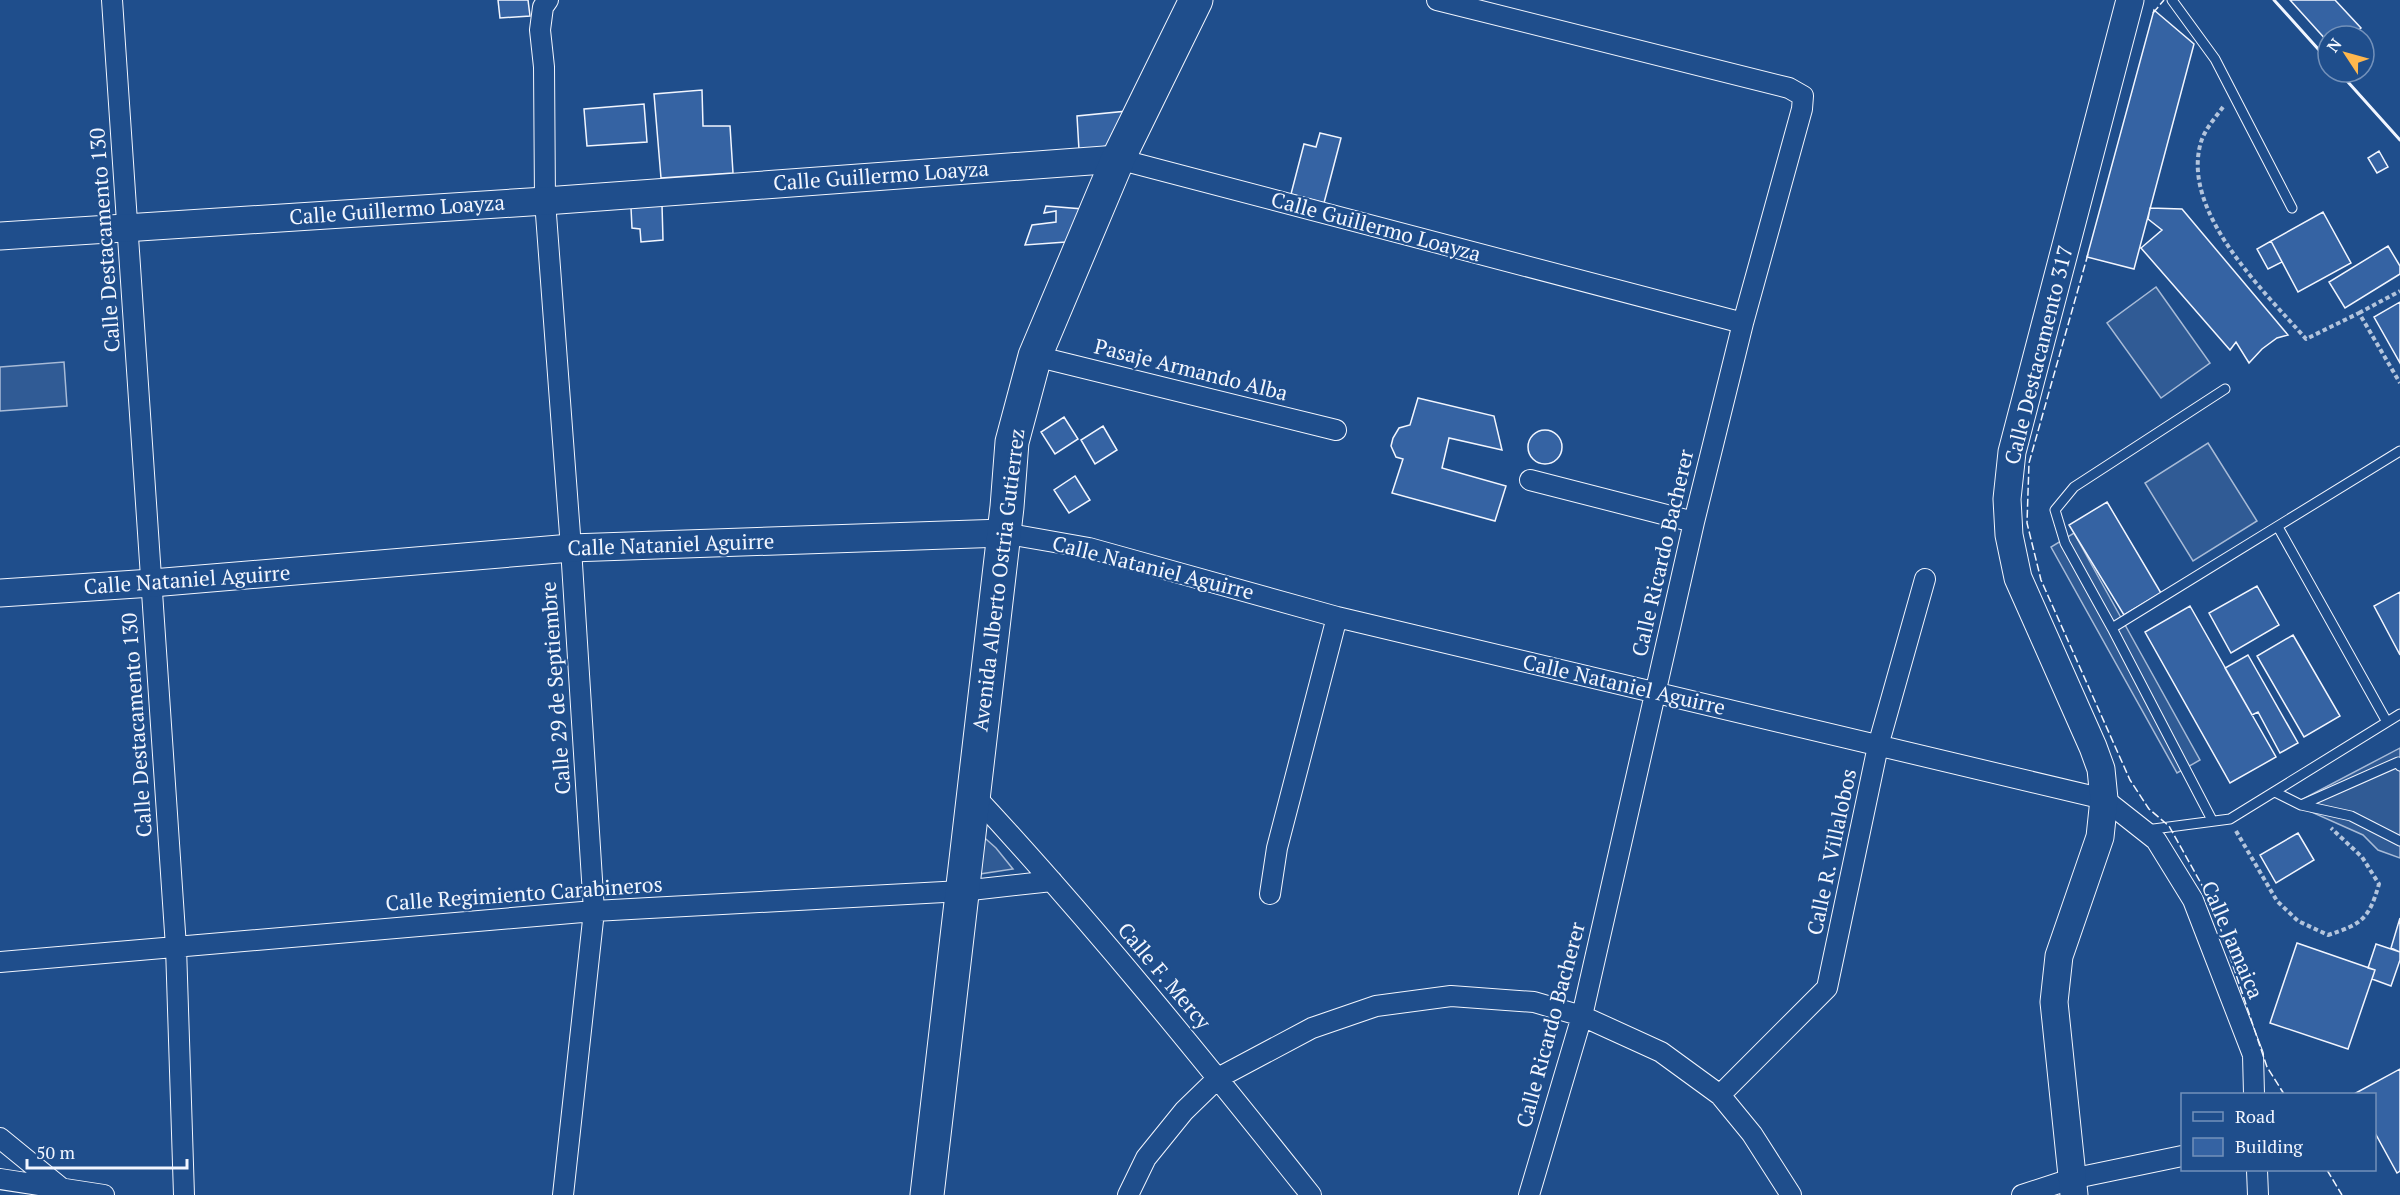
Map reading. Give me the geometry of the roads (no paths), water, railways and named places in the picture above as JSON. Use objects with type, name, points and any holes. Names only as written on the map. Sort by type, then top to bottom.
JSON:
[{"type":"highway","name":"Avenida Alberto Ostria Gutierrez","points":[[927,1195],[1012,442],[1035,356],[1119,159],[1196,0]]},
{"type":"street","name":"Calle Destacamento 130","points":[[112,0],[176,946],[184,1195]]},
{"type":"street","name":"Calle 29 de Septiembre","points":[[548,0],[543,7],[540,30],[544,67],[545,201],[571,548],[594,911],[563,1195]]},
{"type":"street","name":"Calle Ricardo Bacherer","points":[[1437,0],[1789,88],[1803,96],[1802,109],[1743,323],[1694,522],[1582,1016],[1529,1195]]},
{"type":"street","name":"Calle Destacamento 317","points":[[2072,1187],[2054,1002],[2059,956],[2100,837],[2104,799],[2101,769],[2093,747],[2018,578],[2009,535],[2007,499],[2012,452],[2130,0]]},
{"type":"street","name":"Calle Guillermo Loayza","points":[[0,236],[545,201],[1119,159],[1743,323]]},
{"type":"street","name":"Pasaje Armando Alba","points":[[1035,356],[1336,430]]},
{"type":"street","points":[[1530,480],[1694,522]]},
{"type":"street","name":"Calle Nataniel Aguirre","points":[[0,593],[152,583],[571,548],[1003,533],[1089,548],[1337,617],[2104,799]]},
{"type":"street","name":"Calle R. Villalobos","points":[[1720,1095],[1827,988],[1878,746],[1925,579]]},
{"type":"street","points":[[1270,894],[1278,848],[1337,617]]},
{"type":"street","name":"Calle F. Mercy","points":[[973,794],[1052,881],[1218,1078],[1311,1195]]},
{"type":"street","name":"Calle Jamaica","points":[[2104,799],[2156,840],[2193,900],[2253,1055],[2254,1093]]},
{"type":"street","name":"Calle Regimiento Carabineros","points":[[0,962],[594,911],[962,891],[1052,881]]},
{"type":"street","points":[[1128,1195],[1146,1158],[1184,1111],[1218,1078],[1312,1028],[1376,1006],[1450,996],[1534,1002],[1582,1016],[1661,1052],[1720,1095],[1752,1134],[1791,1195]]},
{"type":"street","points":[[0,1138],[60,1187]]},
{"type":"street","points":[[2022,1195],[2072,1187],[2181,1156]]},
{"type":"street","points":[[2257,1171],[2258,1195]]},
{"type":"street","points":[[0,1179],[104,1195]]},
{"type":"lane","points":[[2172,0],[2215,59],[2292,208]]},
{"type":"lane","points":[[2212,820],[2065,543],[2055,510],[2074,487],[2225,389]]},
{"type":"lane","points":[[2112,628],[2400,451]]},
{"type":"lane","points":[[2278,527],[2387,722]]},
{"type":"lane","points":[[2146,830],[2230,819],[2400,714]]},
{"type":"lane","points":[[2301,805],[2398,762],[2400,766]]},
{"type":"lane","points":[[2275,792],[2301,805],[2351,816],[2400,841]]}]
